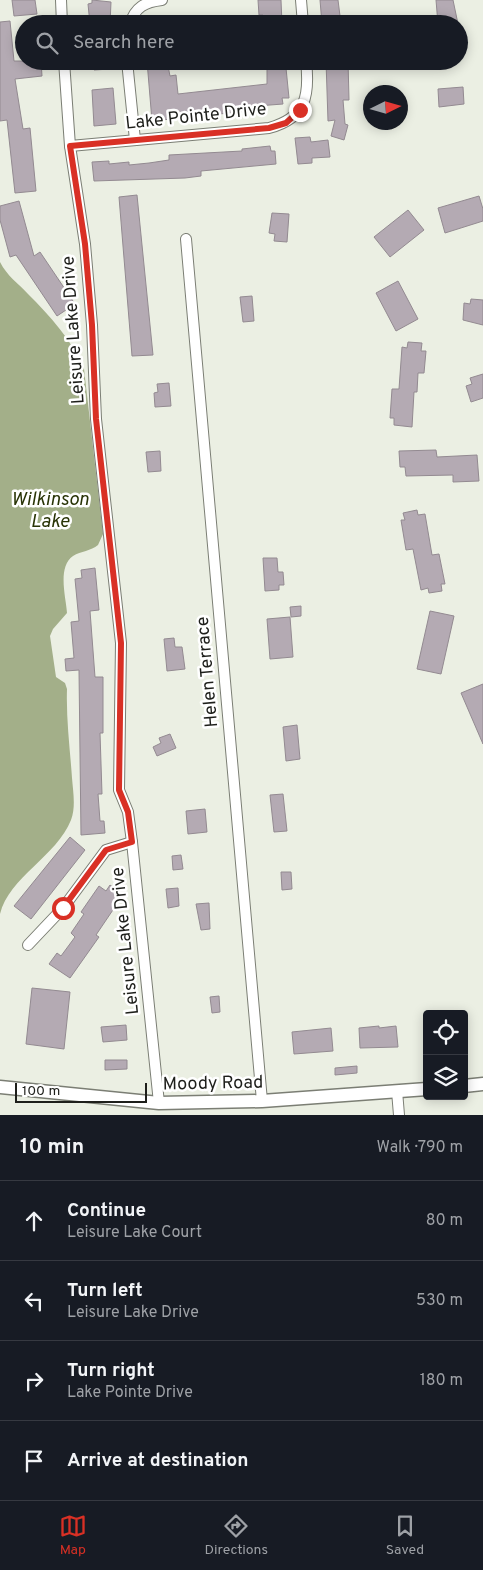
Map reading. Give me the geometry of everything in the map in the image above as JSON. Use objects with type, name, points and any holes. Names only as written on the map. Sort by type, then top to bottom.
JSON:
[{"type":"main road","points":[[468,1086],[483,1084]]},
{"type":"main road","name":"Moody Road","points":[[0,1087],[159,1103],[262,1101],[423,1089]]},
{"type":"street","points":[[61,0],[62,15]]},
{"type":"street","points":[[132,15],[144,4],[162,0]]},
{"type":"street","points":[[301,0],[302,15]]},
{"type":"street","name":"Leisure Lake Drive","points":[[65,70],[70,146],[85,244],[92,325],[96,419],[121,643],[119,790],[128,812],[132,842],[159,1103]]},
{"type":"street","points":[[128,70],[135,140]]},
{"type":"street","name":"Lake Pointe Drive","points":[[70,146],[269,128],[286,123],[300,110],[309,88],[307,70]]},
{"type":"street","name":"Helen Terrace","points":[[186,239],[262,1101]]},
{"type":"street","points":[[28,945],[63,908],[106,850],[132,842]]},
{"type":"street","points":[[397,1091],[399,1115]]},
{"type":"water","name":"Wilkinson Lake","points":[[0,262],[9,275],[60,329],[84,369],[103,534],[98,545],[76,554],[68,561],[64,575],[67,613],[53,629],[50,636],[56,677],[65,683],[67,689],[74,799],[73,815],[64,833],[55,845],[13,889],[5,901],[0,914]]},
{"type":"building","points":[[12,0],[35,0],[37,14],[14,16]]},
{"type":"building","points":[[92,0],[111,2],[110,15],[89,15],[88,4],[92,3]]},
{"type":"building","points":[[258,0],[281,0],[282,15],[259,15]]},
{"type":"building","points":[[320,0],[338,0],[340,15],[321,15]]},
{"type":"building","points":[[436,0],[453,0],[456,15],[437,15]]},
{"type":"building","points":[[10,21],[15,70],[42,70],[42,76],[15,79],[23,129],[30,128],[36,191],[15,193],[7,120],[0,121],[0,22]]},
{"type":"building","points":[[148,70],[169,70],[170,76],[176,75],[178,94],[267,84],[267,70],[286,70],[289,98],[282,98],[283,104],[257,106],[258,110],[152,121]]},
{"type":"building","points":[[326,70],[348,70],[349,100],[343,100],[345,124],[348,125],[344,140],[331,136],[335,120],[328,121]]},
{"type":"building","points":[[463,87],[464,104],[439,107],[438,89]]},
{"type":"building","points":[[113,88],[116,124],[94,126],[92,90]]},
{"type":"building","points":[[310,137],[311,142],[328,140],[330,157],[312,158],[312,163],[298,164],[295,138]]},
{"type":"building","points":[[270,146],[271,151],[275,151],[276,164],[201,171],[201,176],[185,178],[94,181],[92,162],[109,161],[109,164],[129,162],[129,165],[169,160],[169,155],[242,151],[242,149]]},
{"type":"building","points":[[137,195],[153,355],[132,356],[119,197]]},
{"type":"building","points":[[479,196],[483,209],[483,221],[445,233],[438,208]]},
{"type":"building","points":[[19,201],[34,256],[40,252],[75,304],[57,316],[16,255],[10,257],[0,220],[0,206]]},
{"type":"building","points":[[408,210],[424,230],[390,257],[374,237]]},
{"type":"building","points":[[272,213],[289,214],[287,242],[274,241],[275,234],[269,233]]},
{"type":"building","points":[[398,281],[418,319],[396,331],[376,293]]},
{"type":"building","points":[[252,296],[254,321],[243,322],[240,297]]},
{"type":"building","points":[[471,299],[483,300],[483,325],[463,320],[464,303],[470,304]]},
{"type":"building","points":[[408,342],[422,343],[421,351],[426,351],[424,373],[418,373],[417,392],[414,392],[412,427],[394,425],[394,418],[390,418],[392,389],[399,389],[402,347],[407,348]]},
{"type":"building","points":[[483,374],[483,398],[471,402],[466,386],[472,384],[470,378]]},
{"type":"building","points":[[169,383],[171,406],[155,407],[154,393],[158,392],[157,384]]},
{"type":"building","points":[[436,450],[437,457],[477,455],[479,481],[453,482],[453,475],[406,476],[405,467],[400,467],[399,451]]},
{"type":"building","points":[[160,451],[161,471],[148,472],[146,452]]},
{"type":"building","points":[[417,510],[418,515],[425,514],[432,555],[439,554],[445,584],[441,584],[442,591],[429,593],[428,588],[421,590],[413,549],[406,550],[401,520],[405,520],[403,513]]},
{"type":"building","points":[[263,558],[277,558],[278,572],[283,572],[284,585],[279,585],[279,590],[265,591]]},
{"type":"building","points":[[95,568],[99,610],[90,611],[95,677],[103,677],[103,733],[100,733],[102,794],[98,794],[100,821],[104,821],[105,833],[81,835],[79,670],[66,671],[65,659],[74,658],[71,622],[79,621],[75,579],[82,578],[81,570]]},
{"type":"building","points":[[301,606],[301,616],[291,617],[290,607]]},
{"type":"building","points":[[430,611],[454,616],[441,674],[417,669]]},
{"type":"building","points":[[290,617],[293,657],[270,659],[267,619]]},
{"type":"building","points":[[174,638],[175,647],[182,647],[185,669],[167,671],[164,639]]},
{"type":"building","points":[[483,684],[483,744],[461,693]]},
{"type":"building","points":[[297,725],[300,759],[286,761],[283,727]]},
{"type":"building","points":[[170,734],[176,748],[157,756],[153,747],[161,743],[159,738]]},
{"type":"building","points":[[283,794],[287,831],[274,832],[270,795]]},
{"type":"building","points":[[205,809],[207,832],[188,834],[186,811]]},
{"type":"building","points":[[70,837],[85,850],[31,919],[14,906]]},
{"type":"building","points":[[181,855],[183,869],[173,870],[172,856]]},
{"type":"building","points":[[281,872],[291,872],[292,889],[282,890]]},
{"type":"building","points":[[110,885],[119,892],[117,896],[121,898],[96,935],[99,937],[70,978],[49,964],[57,953],[61,956],[75,937],[71,933],[84,914],[81,912],[99,886],[106,891]]},
{"type":"building","points":[[178,888],[179,906],[168,908],[166,889]]},
{"type":"building","points":[[209,903],[210,929],[201,930],[196,904]]},
{"type":"building","points":[[32,988],[70,992],[64,1049],[26,1044]]},
{"type":"building","points":[[219,996],[220,1012],[212,1013],[210,997]]},
{"type":"building","points":[[126,1025],[127,1040],[103,1042],[101,1027]]},
{"type":"building","points":[[379,1026],[379,1028],[396,1026],[398,1047],[360,1048],[359,1028]]},
{"type":"building","points":[[331,1028],[333,1051],[294,1054],[292,1032]]},
{"type":"building","points":[[105,1060],[127,1060],[127,1069],[105,1070]]},
{"type":"building","points":[[357,1066],[357,1073],[335,1075],[335,1068]]},
{"type":"route","points":[[63,908],[106,850],[132,842],[128,812],[119,790],[118,751],[121,710],[121,643],[96,419],[92,325],[85,244],[70,146],[269,128],[286,123],[300,110]]}]
